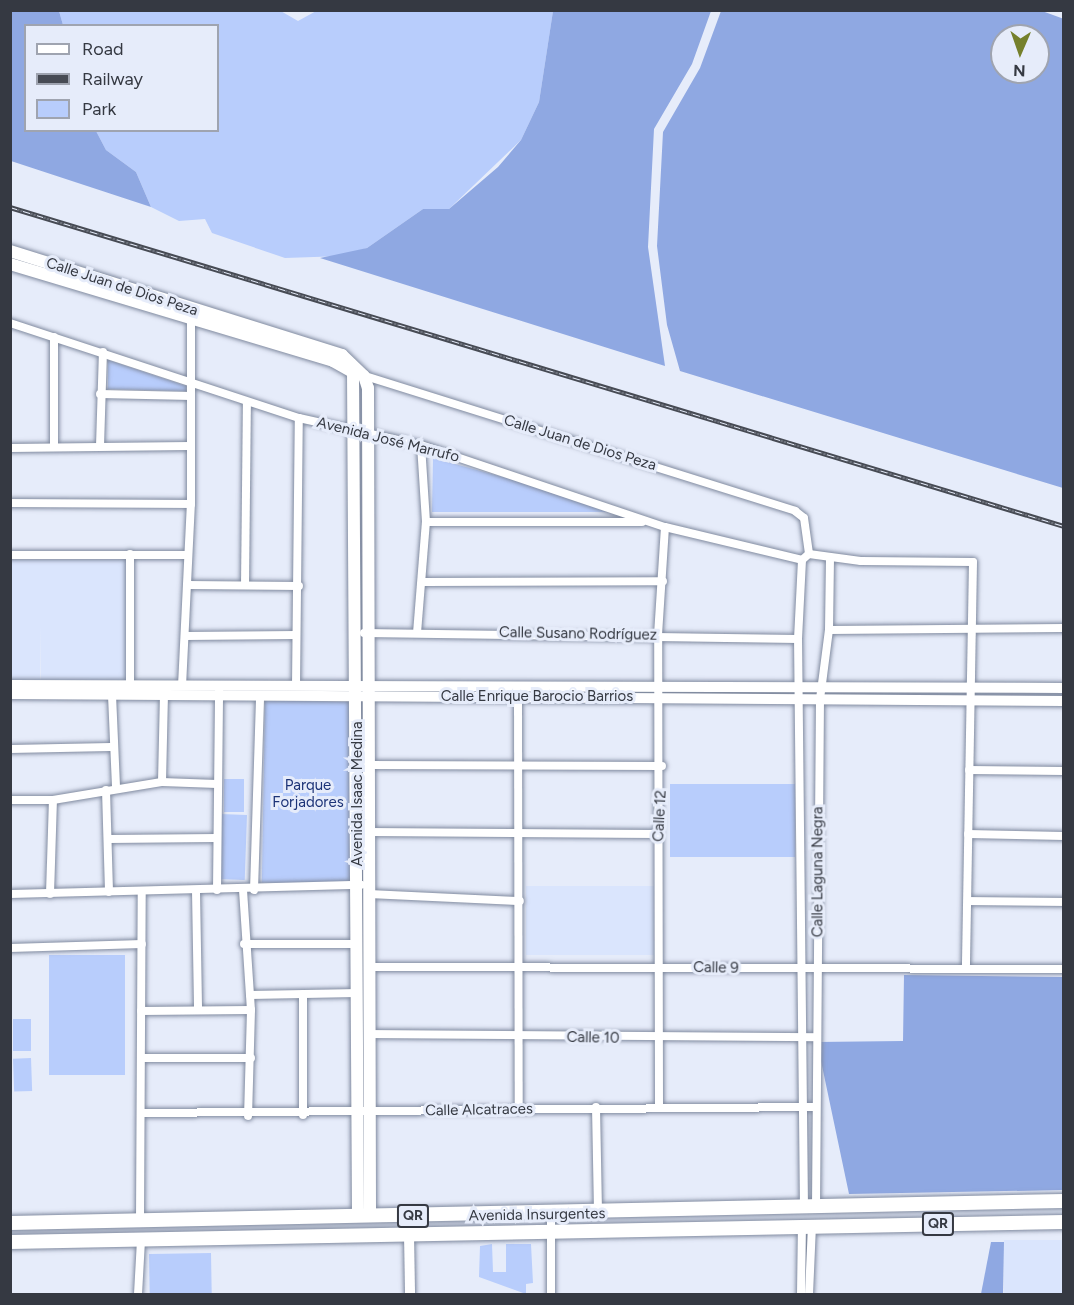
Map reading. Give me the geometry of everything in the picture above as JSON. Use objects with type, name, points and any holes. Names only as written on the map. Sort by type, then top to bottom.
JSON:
[{"type":"main road","name":"Calle Juan de Dios Peza","points":[[10,251],[191,315]]},
{"type":"main road","name":"Calle Juan de Dios Peza","points":[[10,264],[342,355],[359,374]]},
{"type":"main road","name":"Avenida Isaac Medina","points":[[359,374],[363,434],[365,888],[369,967],[369,1034],[364,1113]]},
{"type":"main road","name":"Avenida Isaac Medina","points":[[363,691],[369,765],[369,832],[358,944],[364,1113],[364,1216]]},
{"type":"main road","name":"Avenida Insurgentes","points":[[10,1223],[551,1215],[1064,1201]]},
{"type":"main road","points":[[1017,1203],[1017,1223]]},
{"type":"main road","points":[[900,1207],[900,1225]]},
{"type":"main road","points":[[267,1218],[268,1237]]},
{"type":"main road","name":"Avenida Insurgentes","points":[[10,1242],[409,1234],[551,1234],[807,1226],[1064,1222]]},
{"type":"street","points":[[182,686],[191,504],[191,315]]},
{"type":"street","name":"Avenida José Marrufo","points":[[10,323],[299,418],[420,445],[665,527],[806,557]]},
{"type":"street","points":[[54,337],[54,446]]},
{"type":"street","points":[[100,446],[103,352]]},
{"type":"street","name":"Calle Juan de Dios Peza","points":[[359,374],[795,511]]},
{"type":"street","points":[[100,394],[191,396]]},
{"type":"street","points":[[245,585],[247,402]]},
{"type":"street","points":[[296,686],[299,585],[299,418]]},
{"type":"street","points":[[417,633],[424,582],[426,522],[420,445]]},
{"type":"street","points":[[10,448],[190,446]]},
{"type":"street","points":[[10,503],[191,504]]},
{"type":"street","name":"Calle Laguna Negra","points":[[795,511],[804,518],[806,557],[798,639],[801,687],[804,1107],[810,1209]]},
{"type":"street","points":[[426,522],[649,522]]},
{"type":"street","name":"Calle 12","points":[[659,1105],[662,1039],[658,834],[662,766],[658,635],[665,527]]},
{"type":"street","points":[[130,554],[130,686]]},
{"type":"street","points":[[10,555],[188,555]]},
{"type":"street","points":[[806,557],[973,562],[970,627],[966,967]]},
{"type":"street","name":"Calle Laguna Negra","points":[[810,1209],[816,1107],[820,699],[824,687],[829,630],[830,558]]},
{"type":"street","points":[[424,582],[663,581]]},
{"type":"street","points":[[188,585],[299,585]]},
{"type":"street","points":[[829,630],[1064,628]]},
{"type":"street","name":"Calle Susano Rodríguez","points":[[363,633],[658,635],[798,639]]},
{"type":"street","points":[[185,636],[296,635]]},
{"type":"street","name":"Calle Enrique Barocio Barrios","points":[[10,685],[182,686],[260,696],[363,691],[659,692],[801,699],[1064,701]]},
{"type":"street","name":"Calle Enrique Barocio Barrios","points":[[10,694],[164,695],[296,686],[518,697],[801,687],[1064,688]]},
{"type":"street","points":[[218,890],[219,691]]},
{"type":"street","points":[[112,695],[111,747],[116,786]]},
{"type":"street","points":[[162,782],[164,695]]},
{"type":"street","points":[[254,890],[260,696]]},
{"type":"street","points":[[518,697],[519,1108]]},
{"type":"street","points":[[10,749],[111,747]]},
{"type":"street","points":[[369,765],[518,768],[662,766]]},
{"type":"street","points":[[969,770],[1064,771]]},
{"type":"street","points":[[10,800],[53,800],[116,786],[162,782],[217,784]]},
{"type":"street","points":[[106,790],[109,891]]},
{"type":"street","points":[[50,894],[53,800]]},
{"type":"street","points":[[369,832],[658,834]]},
{"type":"street","points":[[968,834],[1064,836]]},
{"type":"street","points":[[108,839],[217,838]]},
{"type":"street","points":[[802,855],[819,855]]},
{"type":"street","points":[[10,894],[365,888],[520,901]]},
{"type":"street","points":[[243,890],[244,944],[250,995],[251,1058],[248,1116]]},
{"type":"street","points":[[196,891],[198,1008]]},
{"type":"street","points":[[140,1221],[142,892]]},
{"type":"street","points":[[968,901],[1064,902]]},
{"type":"street","points":[[10,948],[142,944]]},
{"type":"street","points":[[244,944],[358,944]]},
{"type":"street","name":"Calle 9","points":[[369,967],[1064,969]]},
{"type":"street","points":[[250,995],[358,993]]},
{"type":"street","points":[[303,994],[303,1115]]},
{"type":"street","points":[[141,1011],[198,1008],[250,1010]]},
{"type":"street","name":"Calle 10","points":[[369,1034],[662,1039],[817,1037]]},
{"type":"street","points":[[141,1058],[251,1058]]},
{"type":"street","name":"Calle Alcatraces","points":[[141,1113],[248,1116],[659,1105],[816,1107]]},
{"type":"street","points":[[596,1107],[598,1214]]},
{"type":"street","points":[[551,1215],[551,1294]]},
{"type":"street","points":[[801,1294],[807,1226]]},
{"type":"street","points":[[807,1226],[809,1294]]},
{"type":"street","points":[[409,1234],[410,1294]]},
{"type":"street","points":[[138,1294],[141,1240]]},
{"type":"shaded area","points":[[11,10],[59,11],[63,24],[24,24],[24,132],[97,132],[106,150],[136,172],[151,207],[11,161]]},
{"type":"shaded area","points":[[553,11],[711,11],[692,64],[654,129],[648,247],[665,366],[320,258],[367,248],[423,209],[449,209],[498,167],[521,140],[539,102]]},
{"type":"shaded area","points":[[721,11],[1042,11],[1064,19],[1063,488],[680,371],[667,325],[657,246],[663,132],[700,68]]},
{"type":"shaded area","points":[[126,559],[127,682],[41,682],[40,625],[40,682],[11,682],[10,560]]},
{"type":"shaded area","points":[[526,886],[654,886],[654,955],[526,955]]},
{"type":"shaded area","points":[[904,975],[1063,977],[1063,1190],[849,1194],[817,1042],[903,1041]]},
{"type":"shaded area","points":[[1004,1240],[1063,1240],[1063,1294],[1004,1294]]},
{"type":"shaded area","points":[[991,1242],[1004,1242],[1003,1294],[981,1294]]},
{"type":"green space","points":[[279,10],[298,21],[318,10],[553,11],[539,102],[521,140],[449,209],[423,209],[367,248],[343,256],[285,258],[212,233],[205,219],[179,221],[151,207],[136,172],[106,150],[97,132],[219,132],[219,24],[63,24],[59,11]]},
{"type":"green space","points":[[108,360],[186,386],[186,391],[108,389]]},
{"type":"green space","points":[[433,458],[536,486],[607,512],[432,512]]},
{"type":"green space","name":"Parque Forjadores","points":[[265,700],[355,702],[352,884],[262,882]]},
{"type":"green space","points":[[224,779],[244,779],[244,812],[224,812]]},
{"type":"green space","points":[[670,784],[795,784],[795,857],[670,857]]},
{"type":"green space","points":[[220,814],[247,815],[245,880],[218,879]]},
{"type":"green space","points":[[49,955],[125,955],[125,1075],[49,1075]]},
{"type":"green space","points":[[13,1019],[31,1019],[31,1051],[13,1051]]},
{"type":"green space","points":[[31,1058],[32,1091],[14,1092],[13,1059]]},
{"type":"green space","points":[[492,1244],[493,1272],[506,1272],[506,1244],[531,1244],[533,1283],[526,1284],[526,1294],[479,1277],[480,1246]]},
{"type":"green space","points":[[211,1253],[212,1294],[150,1294],[149,1254]]},
{"type":"railway","points":[[10,207],[1064,526]]}]
